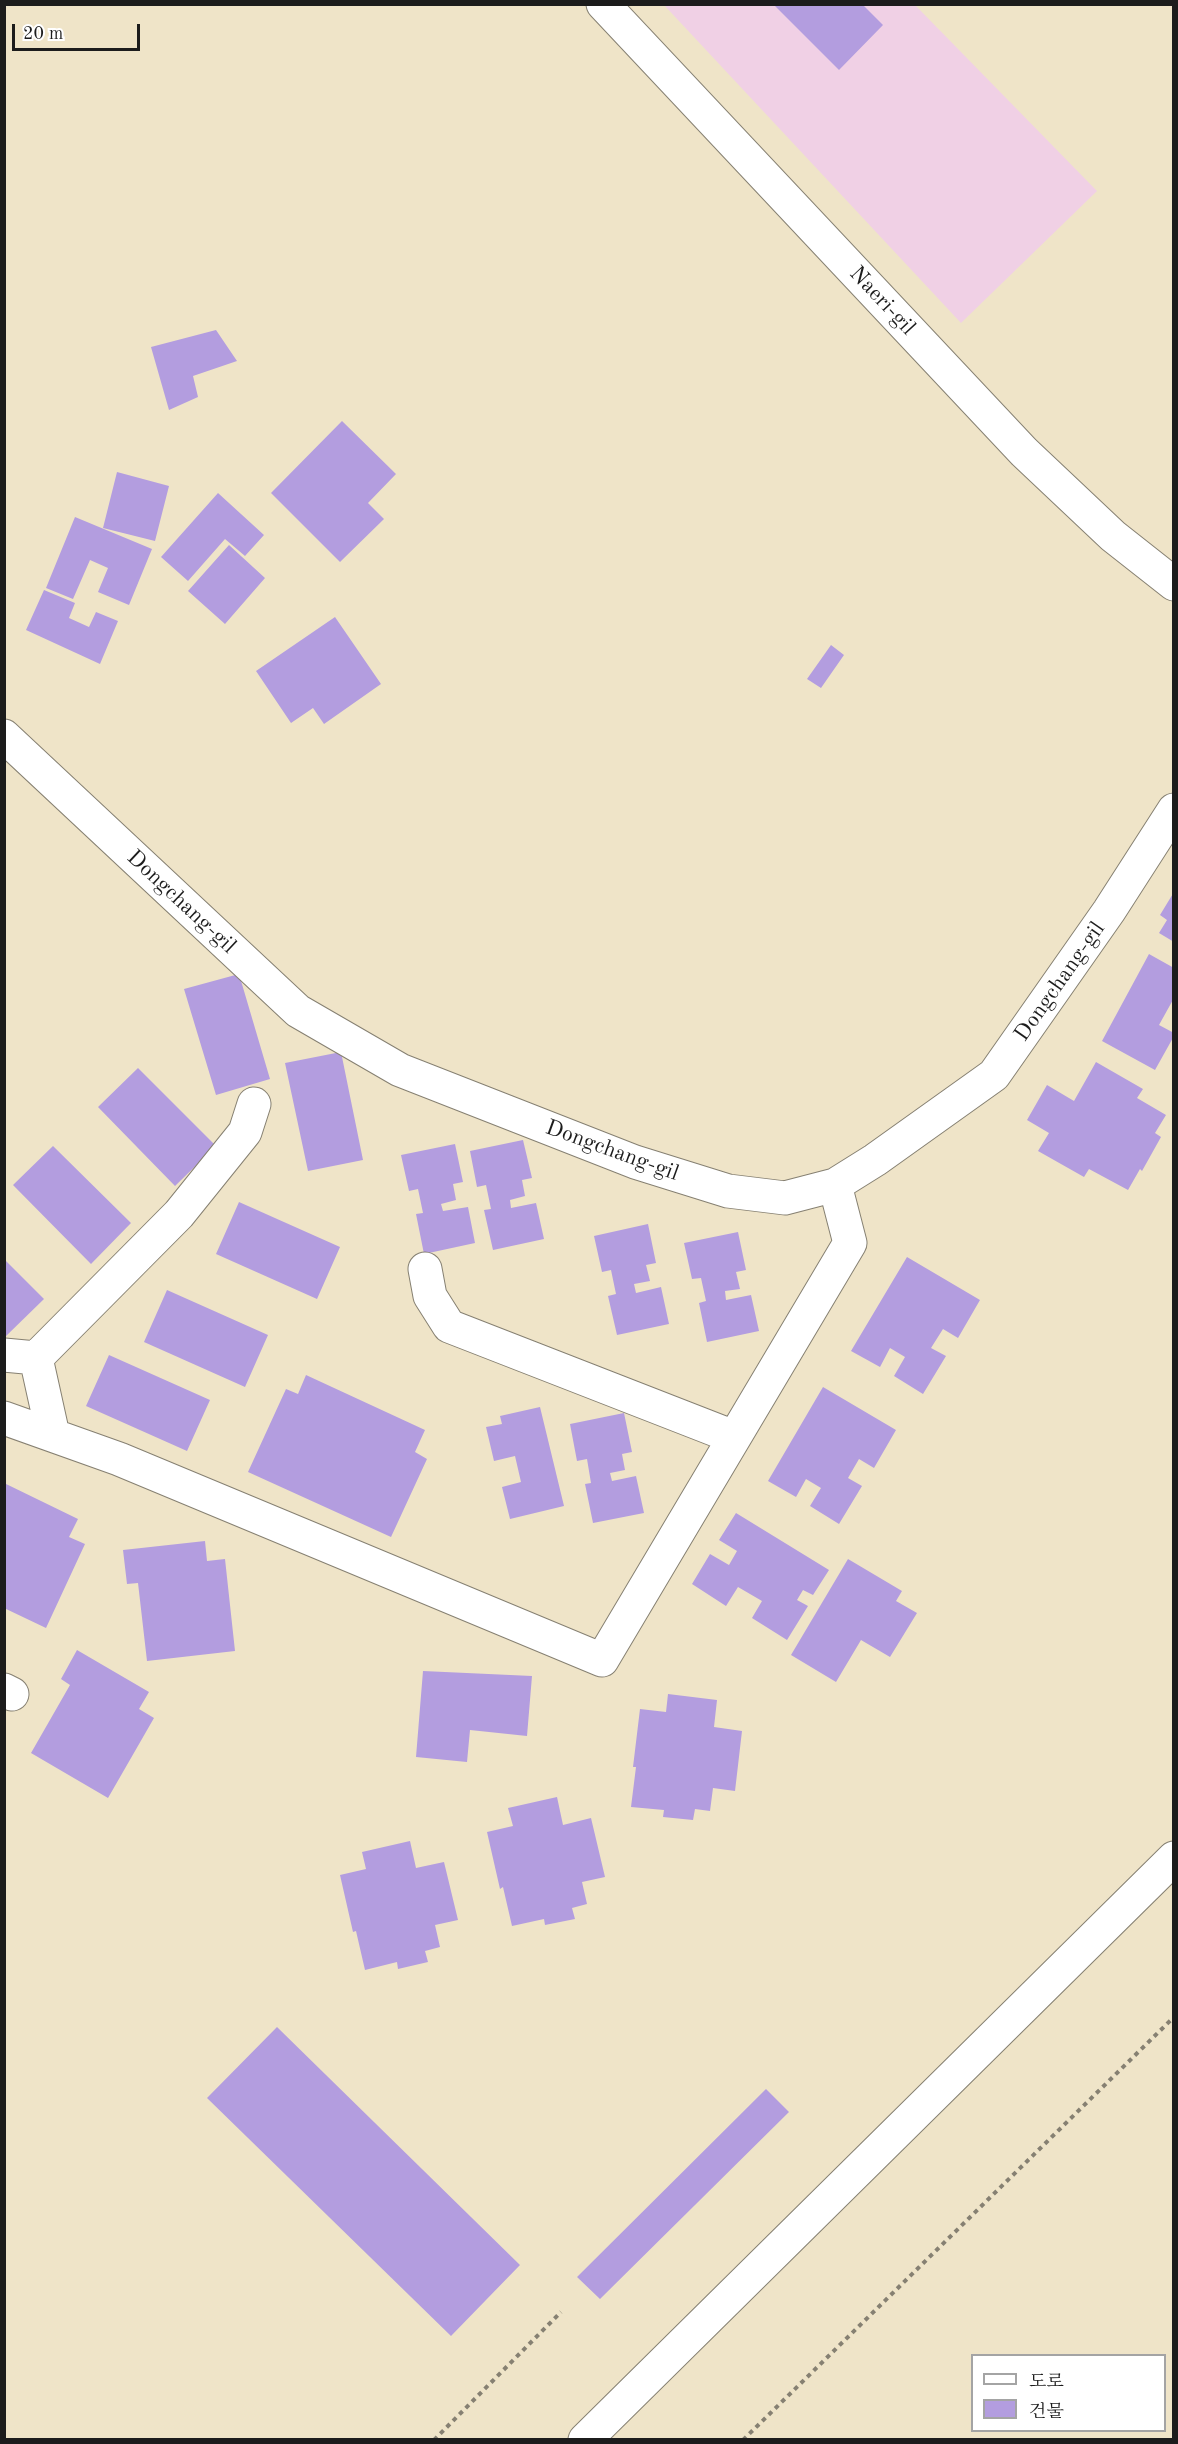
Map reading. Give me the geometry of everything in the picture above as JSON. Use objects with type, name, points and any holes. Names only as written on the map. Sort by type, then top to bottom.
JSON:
[{"type":"street","name":"Naeri-gil","points":[[603,4],[1024,452],[1113,536],[1173,584]]},
{"type":"street","name":"Dongchang-gil","points":[[4,736],[298,1011],[400,1070],[635,1162],[728,1191],[785,1198],[835,1185],[875,1160],[994,1075],[1110,911],[1173,810]]},
{"type":"street","points":[[53,1434],[20,1356],[179,1214],[245,1132],[254,1104]]},
{"type":"street","points":[[4,1418],[53,1434],[244,1510],[602,1660],[850,1243],[835,1185]]},
{"type":"street","points":[[425,1269],[430,1296],[449,1326],[734,1437]]},
{"type":"street","points":[[585,2439],[1173,1858]]},
{"type":"path","points":[[743,2439],[1173,2018]]},
{"type":"path","points":[[434,2439],[561,2312]]},
{"type":"shaded area","points":[[664,5],[915,5],[1097,191],[961,323]]},
{"type":"building","points":[[773,4],[862,4],[883,25],[839,70]]},
{"type":"building","points":[[216,330],[237,361],[193,376],[198,397],[169,410],[151,347]]},
{"type":"building","points":[[342,421],[396,474],[368,503],[384,519],[340,562],[271,493]]},
{"type":"building","points":[[117,472],[169,486],[155,541],[103,528]]},
{"type":"building","points":[[218,493],[264,535],[245,556],[225,539],[188,581],[161,557]]},
{"type":"building","points":[[75,517],[152,549],[129,605],[98,592],[108,568],[90,560],[73,599],[46,588]]},
{"type":"building","points":[[229,545],[265,578],[225,624],[188,591]]},
{"type":"building","points":[[44,590],[75,603],[69,618],[89,627],[96,612],[118,621],[100,664],[26,630]]},
{"type":"building","points":[[335,617],[381,684],[324,724],[313,708],[291,723],[256,671]]},
{"type":"building","points":[[831,645],[844,655],[821,688],[807,679]]},
{"type":"building","points":[[1174,892],[1174,942],[1159,933],[1167,920],[1160,915]]},
{"type":"building","points":[[1149,954],[1174,968],[1174,998],[1159,1025],[1174,1033],[1174,1036],[1155,1070],[1102,1041]]},
{"type":"building","points":[[239,974],[270,1079],[216,1095],[184,989]]},
{"type":"building","points":[[341,1052],[363,1160],[308,1171],[285,1063]]},
{"type":"building","points":[[1096,1062],[1143,1089],[1137,1098],[1166,1115],[1155,1133],[1161,1137],[1142,1171],[1140,1169],[1128,1190],[1089,1169],[1084,1177],[1038,1151],[1049,1133],[1027,1120],[1047,1085],[1074,1101]]},
{"type":"building","points":[[138,1068],[216,1146],[175,1186],[98,1107]]},
{"type":"building","points":[[523,1140],[532,1178],[522,1180],[525,1196],[510,1200],[511,1208],[536,1203],[544,1239],[493,1250],[484,1210],[491,1209],[486,1185],[477,1187],[470,1151]]},
{"type":"building","points":[[455,1144],[463,1182],[453,1184],[456,1200],[441,1204],[443,1211],[468,1207],[475,1243],[424,1254],[416,1214],[423,1213],[418,1189],[409,1191],[401,1155]]},
{"type":"building","points":[[53,1146],[131,1223],[91,1264],[13,1185]]},
{"type":"building","points":[[239,1202],[340,1247],[317,1299],[216,1254]]},
{"type":"building","points":[[648,1224],[656,1263],[646,1265],[650,1281],[634,1284],[636,1293],[661,1287],[669,1324],[617,1335],[608,1296],[616,1294],[611,1270],[602,1272],[594,1236]]},
{"type":"building","points":[[738,1232],[746,1270],[736,1272],[740,1289],[725,1291],[726,1300],[751,1295],[759,1331],[707,1342],[699,1303],[706,1301],[701,1278],[692,1279],[684,1243]]},
{"type":"building","points":[[907,1257],[980,1300],[958,1338],[943,1329],[931,1348],[946,1356],[923,1394],[894,1376],[905,1357],[890,1348],[880,1367],[851,1351]]},
{"type":"building","points":[[4,1259],[44,1299],[4,1338]]},
{"type":"building","points":[[167,1290],[268,1335],[245,1387],[144,1342]]},
{"type":"building","points":[[109,1355],[210,1400],[187,1451],[86,1406]]},
{"type":"building","points":[[306,1375],[425,1430],[415,1452],[427,1459],[391,1537],[248,1472],[286,1389],[298,1394]]},
{"type":"building","points":[[823,1387],[896,1430],[874,1468],[859,1459],[848,1478],[862,1486],[839,1524],[810,1506],[821,1488],[806,1479],[796,1497],[768,1481]]},
{"type":"building","points":[[540,1407],[564,1506],[510,1519],[502,1487],[521,1482],[515,1456],[494,1461],[486,1427],[502,1424],[500,1416]]},
{"type":"building","points":[[624,1413],[632,1452],[622,1454],[625,1470],[610,1473],[612,1481],[636,1476],[644,1513],[593,1523],[585,1484],[591,1483],[587,1459],[577,1461],[570,1424]]},
{"type":"building","points":[[4,1483],[78,1519],[69,1537],[85,1544],[46,1628],[4,1608]]},
{"type":"building","points":[[736,1513],[829,1570],[813,1595],[803,1590],[797,1600],[808,1606],[787,1640],[752,1618],[762,1601],[738,1587],[726,1606],[692,1584],[710,1554],[729,1565],[737,1551],[719,1540]]},
{"type":"building","points":[[205,1541],[207,1561],[225,1559],[235,1651],[147,1661],[138,1583],[127,1584],[123,1550]]},
{"type":"building","points":[[848,1559],[902,1591],[896,1601],[917,1613],[890,1657],[861,1640],[836,1682],[791,1655]]},
{"type":"building","points":[[77,1650],[149,1692],[139,1709],[154,1718],[108,1798],[31,1753],[70,1685],[61,1679]]},
{"type":"building","points":[[423,1671],[532,1676],[527,1736],[470,1730],[467,1762],[416,1757]]},
{"type":"building","points":[[668,1694],[717,1700],[714,1727],[742,1731],[735,1791],[713,1788],[710,1811],[695,1809],[693,1820],[663,1817],[664,1810],[631,1807],[640,1709],[666,1712]]},
{"type":"building","points":[[557,1797],[563,1825],[591,1818],[605,1877],[582,1882],[587,1904],[572,1908],[575,1919],[545,1925],[544,1919],[512,1926],[503,1887],[500,1889],[487,1832],[513,1826],[508,1808]]},
{"type":"building","points":[[410,1841],[416,1868],[444,1862],[458,1920],[435,1925],[440,1947],[425,1951],[428,1962],[398,1969],[397,1962],[365,1970],[356,1931],[353,1932],[340,1875],[366,1869],[362,1852]]},
{"type":"building","points":[[277,2027],[520,2265],[451,2336],[207,2098]]},
{"type":"building","points":[[766,2089],[789,2112],[600,2299],[577,2277]]}]
